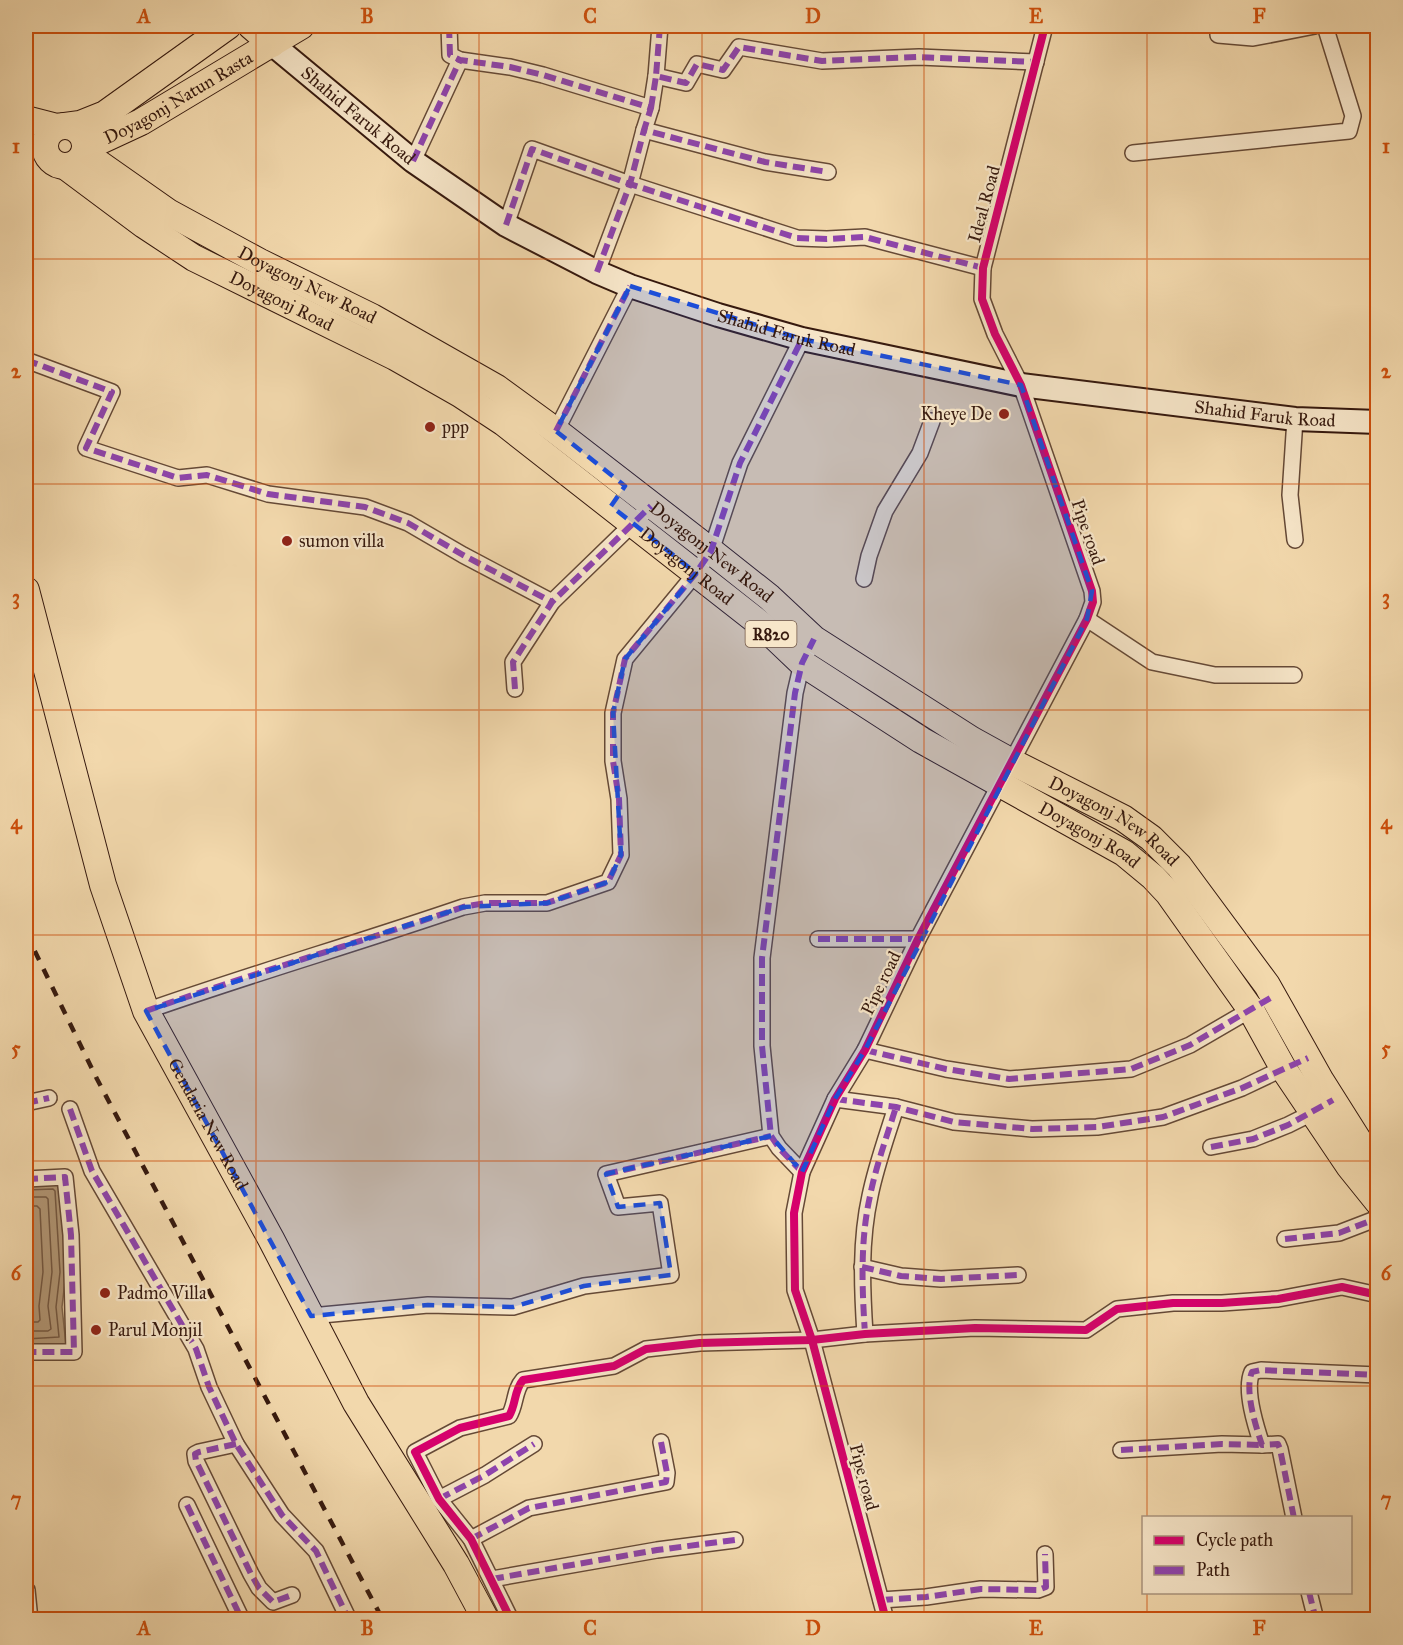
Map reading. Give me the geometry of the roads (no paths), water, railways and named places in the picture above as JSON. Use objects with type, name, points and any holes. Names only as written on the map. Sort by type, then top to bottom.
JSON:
[{"type":"main road","name":"Doyagonj Natun Rasta","points":[[61,127],[80,124],[105,114],[228,26]]},
{"type":"main road","points":[[251,26],[272,44]]},
{"type":"main road","name":"Doyagonj Natun Rasta","points":[[61,154],[141,122],[301,26]]},
{"type":"main road","name":"Shahid Faruk Road","points":[[272,44],[413,161],[506,225],[597,272],[630,286],[718,315],[802,339],[1021,385],[1295,419],[1377,422]]},
{"type":"main road","points":[[26,119],[73,128],[79,132],[84,138],[61,154],[46,139],[61,127]]},
{"type":"main road","points":[[118,133],[112,146],[112,156],[118,176]]},
{"type":"main road","name":"Doyagonj New Road","points":[[61,154],[118,176],[168,212],[260,262],[372,317],[497,388],[556,430],[618,496],[642,515],[711,551],[769,597],[814,639],[972,740],[1005,772],[1123,818],[1151,838],[1179,866],[1267,985],[1308,1058],[1323,1106],[1362,1146],[1377,1166]]},
{"type":"main road","name":"Doyagonj Road","points":[[61,154],[144,225],[194,258],[395,357],[460,394],[618,496]]},
{"type":"main road","name":"Doyagonj Road","points":[[642,515],[696,573],[763,626],[802,663],[921,740],[1005,772],[1124,853],[1153,877],[1168,893],[1251,1010],[1283,1068],[1323,1106],[1348,1166],[1377,1202]]},
{"type":"main road","name":"Gendaria New Road","points":[[26,590],[103,885],[146,1011],[271,1239],[356,1402],[456,1564],[486,1620]]},
{"type":"street","points":[[449,26],[450,55],[460,60],[510,67],[543,75],[651,108]]},
{"type":"street","points":[[597,272],[630,184],[651,108],[660,26]]},
{"type":"street","name":"Ideal Road","points":[[1021,385],[995,334],[982,299],[983,268],[1045,26]]},
{"type":"street","points":[[1218,35],[1253,38],[1315,26]]},
{"type":"street","points":[[1133,153],[1349,131],[1353,116],[1325,26]]},
{"type":"street","points":[[656,76],[686,83],[697,64],[723,70],[739,47],[822,61],[919,57],[1036,62]]},
{"type":"street","points":[[413,161],[460,60]]},
{"type":"street","points":[[645,130],[765,162],[828,172]]},
{"type":"street","points":[[506,225],[532,149],[630,184],[797,238],[827,240],[865,237],[983,268]]},
{"type":"street","points":[[556,430],[630,286]]},
{"type":"street","points":[[146,1011],[231,981],[323,954],[463,907],[485,903],[547,903],[608,882],[621,855],[619,799],[613,761],[613,713],[625,659],[696,573],[711,551],[740,463],[802,339]]},
{"type":"street","points":[[26,360],[112,392],[86,448],[178,478],[207,475],[268,494],[364,507],[408,523],[552,602]]},
{"type":"street","name":"Pipe road","points":[[886,1620],[812,1340],[795,1290],[794,1213],[802,1172],[835,1099],[865,1050],[918,939],[1087,619],[1093,602],[1092,591],[1021,385]]},
{"type":"street","points":[[1295,419],[1290,495],[1295,540]]},
{"type":"street","points":[[864,579],[869,556],[885,511],[920,453],[932,421]]},
{"type":"street","points":[[515,689],[513,662],[552,602],[642,515]]},
{"type":"street","points":[[1087,619],[1152,662],[1215,675],[1294,675]]},
{"type":"street","points":[[802,1172],[771,1136],[762,1046],[762,958],[795,693],[802,663],[814,639]]},
{"type":"street","points":[[818,939],[918,939]]},
{"type":"street","points":[[865,1050],[946,1069],[1009,1079],[1131,1069],[1190,1045],[1272,997]]},
{"type":"street","points":[[835,1099],[896,1107],[954,1122],[1032,1129],[1097,1127],[1162,1117],[1242,1088],[1308,1058]]},
{"type":"street","points":[[26,1103],[49,1098]]},
{"type":"street","points":[[1211,1147],[1253,1139],[1323,1106]]},
{"type":"street","points":[[865,1334],[862,1268],[864,1236],[870,1195],[896,1107]]},
{"type":"street","points":[[70,1109],[92,1170],[196,1349],[209,1387],[236,1444],[282,1515],[316,1551],[350,1620]]},
{"type":"street","points":[[311,1316],[428,1305],[513,1306],[584,1286],[671,1275],[660,1203],[618,1207],[606,1174],[771,1136]]},
{"type":"street","points":[[26,1179],[65,1177],[71,1236],[74,1352],[26,1352]]},
{"type":"street","points":[[1285,1239],[1339,1233],[1377,1218]]},
{"type":"street","points":[[862,1268],[901,1276],[941,1279],[1018,1275]]},
{"type":"street","points":[[511,1620],[471,1539],[439,1499],[415,1452],[460,1428],[509,1416],[519,1385],[523,1380],[614,1366],[646,1349],[700,1343],[812,1340],[865,1334],[975,1328],[1086,1330],[1117,1309],[1173,1303],[1222,1303],[1278,1299],[1342,1287],[1377,1294]]},
{"type":"street","points":[[1262,1445],[1254,1422],[1249,1379],[1252,1372],[1261,1370],[1377,1375]]},
{"type":"street","points":[[471,1539],[529,1508],[666,1482],[667,1473],[661,1442]]},
{"type":"street","points":[[236,1444],[195,1454],[196,1461],[259,1588],[273,1602],[292,1595]]},
{"type":"street","points":[[439,1499],[485,1475],[534,1444]]},
{"type":"street","points":[[1121,1450],[1222,1444],[1278,1444],[1294,1516]]},
{"type":"street","points":[[187,1505],[243,1620]]},
{"type":"street","points":[[492,1579],[657,1550],[735,1540]]},
{"type":"street","points":[[881,1600],[926,1597],[981,1589],[1038,1590],[1046,1587],[1045,1554]]},
{"type":"street","points":[[27,1590],[30,1620]]},
{"type":"street","points":[[1309,1594],[1316,1620]]},
{"type":"water","points":[[61,1183],[66,1272],[62,1307],[66,1345],[26,1345],[26,1184]]},
{"type":"railway","points":[[26,933],[97,1079],[383,1620]]},
{"type":"place","name":"Kheye De","points":[[1004,414]]},
{"type":"place","name":"ppp","points":[[430,427]]},
{"type":"place","name":"sumon villa","points":[[287,541]]},
{"type":"place","name":"Padmo Villa","points":[[105,1293]]},
{"type":"place","name":"Parul Monjil","points":[[96,1330]]}]
